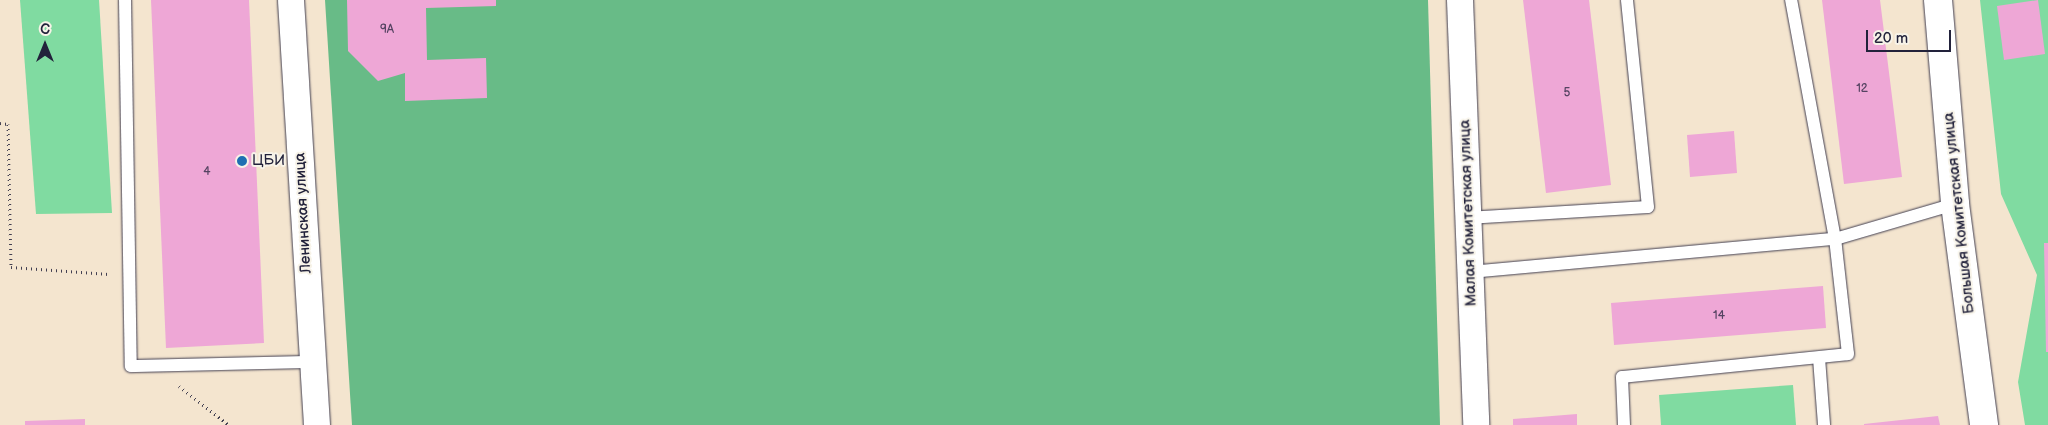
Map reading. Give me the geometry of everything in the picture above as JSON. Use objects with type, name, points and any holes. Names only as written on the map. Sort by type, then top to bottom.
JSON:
[{"type":"street","name":"Ленинская улица","points":[[291,0],[311,362],[317,425]]},
{"type":"street","name":"Малая Комитетская улица","points":[[1460,0],[1476,425]]},
{"type":"street","name":"Большая Комитетская улица","points":[[1938,0],[1955,204],[1984,425]]},
{"type":"lane","points":[[125,0],[131,366],[311,362]]},
{"type":"lane","points":[[1467,218],[1648,207],[1627,0]]},
{"type":"lane","points":[[1624,425],[1622,377],[1848,354],[1835,239],[1790,0]]},
{"type":"lane","points":[[1470,272],[1835,239],[1955,204]]},
{"type":"lane","points":[[1819,358],[1824,425]]},
{"type":"path","points":[[0,123],[8,124],[11,267],[114,274]]},
{"type":"green space","points":[[20,0],[99,0],[112,213],[36,214]]},
{"type":"green space","points":[[325,0],[1428,0],[1440,425],[352,425]]},
{"type":"green space","points":[[1980,0],[2048,0],[2048,425],[2025,425],[2018,382],[2037,275],[2001,194]]},
{"type":"green space","points":[[1793,385],[1796,425],[1661,425],[1659,395]]},
{"type":"building","points":[[151,0],[249,0],[264,343],[166,348]]},
{"type":"building","points":[[347,0],[496,0],[496,6],[426,8],[427,60],[486,58],[487,98],[405,101],[405,73],[378,81],[348,51]]},
{"type":"building","points":[[1523,0],[1589,0],[1611,185],[1546,193]]},
{"type":"building","points":[[1822,0],[1880,0],[1902,177],[1844,184]]},
{"type":"building","points":[[2038,0],[2045,54],[2004,60],[1997,6]]},
{"type":"building","points":[[1734,131],[1737,173],[1690,177],[1687,135]]},
{"type":"building","points":[[2044,243],[2048,243],[2048,352],[2046,352]]},
{"type":"building","points":[[1823,286],[1826,328],[1614,345],[1611,303]]},
{"type":"building","points":[[1577,414],[1577,425],[1513,425],[1513,419]]},
{"type":"building","points":[[1938,416],[1940,425],[1864,425],[1864,424]]},
{"type":"building","points":[[85,419],[85,425],[25,425],[25,421]]},
{"type":"place","name":"ЦБИ","points":[[242,161]]}]
